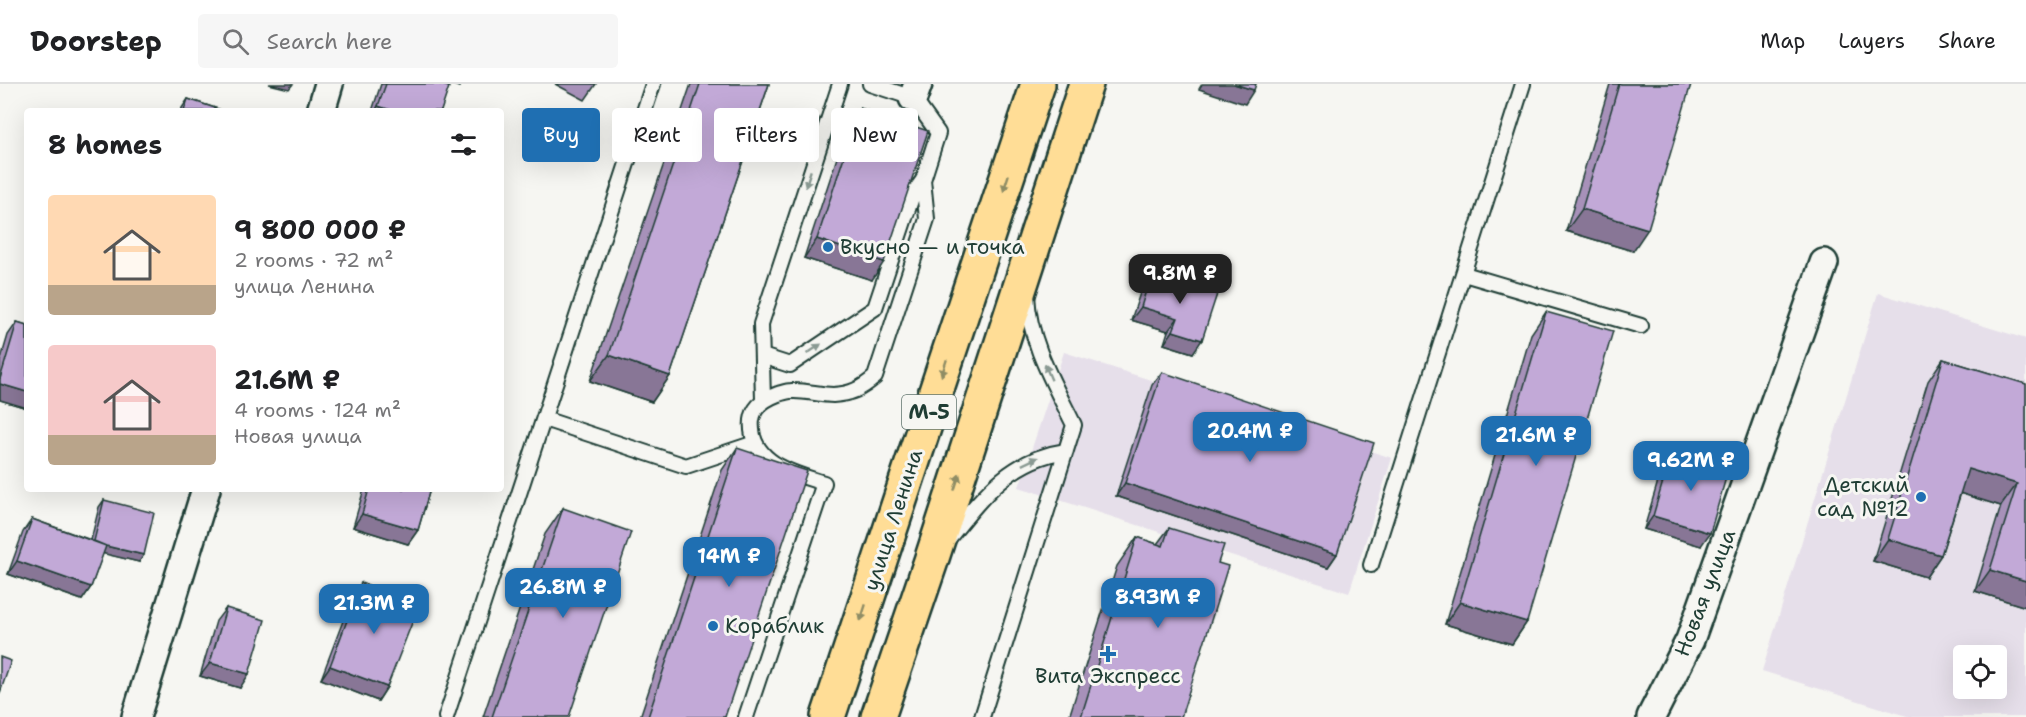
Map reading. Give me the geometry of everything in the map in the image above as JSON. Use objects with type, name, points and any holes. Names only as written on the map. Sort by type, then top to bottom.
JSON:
[{"type":"main road","name":"улица Ленина","points":[[828,717],[1038,84]]},
{"type":"main road","name":"М-5","points":[[878,717],[1086,84]]},
{"type":"street","points":[[322,108],[329,84]]},
{"type":"street","name":"Новая улица","points":[[1651,717],[1690,640],[1824,263]]},
{"type":"street","points":[[136,717],[205,492]]},
{"type":"lane","points":[[446,717],[653,84]]},
{"type":"lane","points":[[763,400],[760,324],[840,84]]},
{"type":"lane","points":[[762,356],[790,365],[875,308],[913,194],[922,180],[938,133],[916,91],[870,84]]},
{"type":"lane","points":[[1371,565],[1523,84]]},
{"type":"lane","points":[[746,717],[824,483],[788,471],[769,459],[755,443],[752,415],[763,400],[789,390],[832,395],[859,390],[875,377],[927,219],[922,180]]},
{"type":"lane","points":[[982,717],[1074,425],[1035,340],[1028,308],[1026,270]]},
{"type":"lane","points":[[1464,274],[1641,326]]},
{"type":"lane","points":[[544,419],[686,466],[755,443]]},
{"type":"lane","points":[[931,561],[981,498],[1014,468],[1045,454],[1066,451]]},
{"type":"shaded area","name":"Детский сад №12","points":[[1878,293],[2026,339],[2026,717],[1910,717],[1762,671]]},
{"type":"shaded area","points":[[1064,352],[1392,458],[1349,593],[1019,487]]},
{"type":"building","points":[[386,84],[439,84],[449,87],[442,108],[378,106]]},
{"type":"building","points":[[700,84],[769,84],[761,108],[714,108],[714,162],[743,162],[670,376],[609,355],[674,162],[702,162],[702,108],[692,108]]},
{"type":"building","points":[[1234,84],[1256,84],[1254,90]]},
{"type":"building","points":[[1619,84],[1691,84],[1648,229],[1582,209]]},
{"type":"building","points":[[188,99],[215,108],[185,108]]},
{"type":"building","points":[[918,128],[928,131],[918,161]]},
{"type":"building","points":[[842,162],[918,162],[884,262],[817,239]]},
{"type":"building","points":[[1151,274],[1217,294],[1202,340],[1173,331],[1178,318],[1141,307]]},
{"type":"building","points":[[1546,312],[1613,331],[1527,622],[1460,602]]},
{"type":"building","points":[[17,322],[24,324],[24,391],[0,384]]},
{"type":"building","points":[[1943,359],[2026,384],[2026,581],[1990,570],[2017,484],[1968,469],[1941,555],[1888,539]]},
{"type":"building","points":[[1162,372],[1374,443],[1337,554],[1125,483]]},
{"type":"building","points":[[737,448],[807,471],[725,717],[648,717]]},
{"type":"building","points":[[1672,450],[1729,467],[1710,533],[1653,516]]},
{"type":"building","points":[[368,492],[429,492],[418,530],[362,514]]},
{"type":"building","points":[[104,500],[154,513],[144,555],[94,541]]},
{"type":"building","points":[[563,508],[631,532],[569,717],[492,717]]},
{"type":"building","points":[[32,519],[106,546],[91,587],[17,561]]},
{"type":"building","points":[[1169,528],[1224,545],[1218,563],[1228,566],[1181,717],[1081,717],[1137,537],[1163,546]]},
{"type":"building","points":[[361,583],[419,605],[387,687],[330,666]]},
{"type":"building","points":[[226,608],[265,620],[249,674],[210,663]]},
{"type":"building","points":[[0,657],[11,661],[0,693]]},
{"type":"place","name":"Вкусно — и точка","points":[[828,247]]},
{"type":"place","name":"Детский сад №12","points":[[1921,497]]},
{"type":"place","name":"Кораблик","points":[[713,626]]},
{"type":"place","name":"Вита Экспресс","points":[[1108,654]]}]
